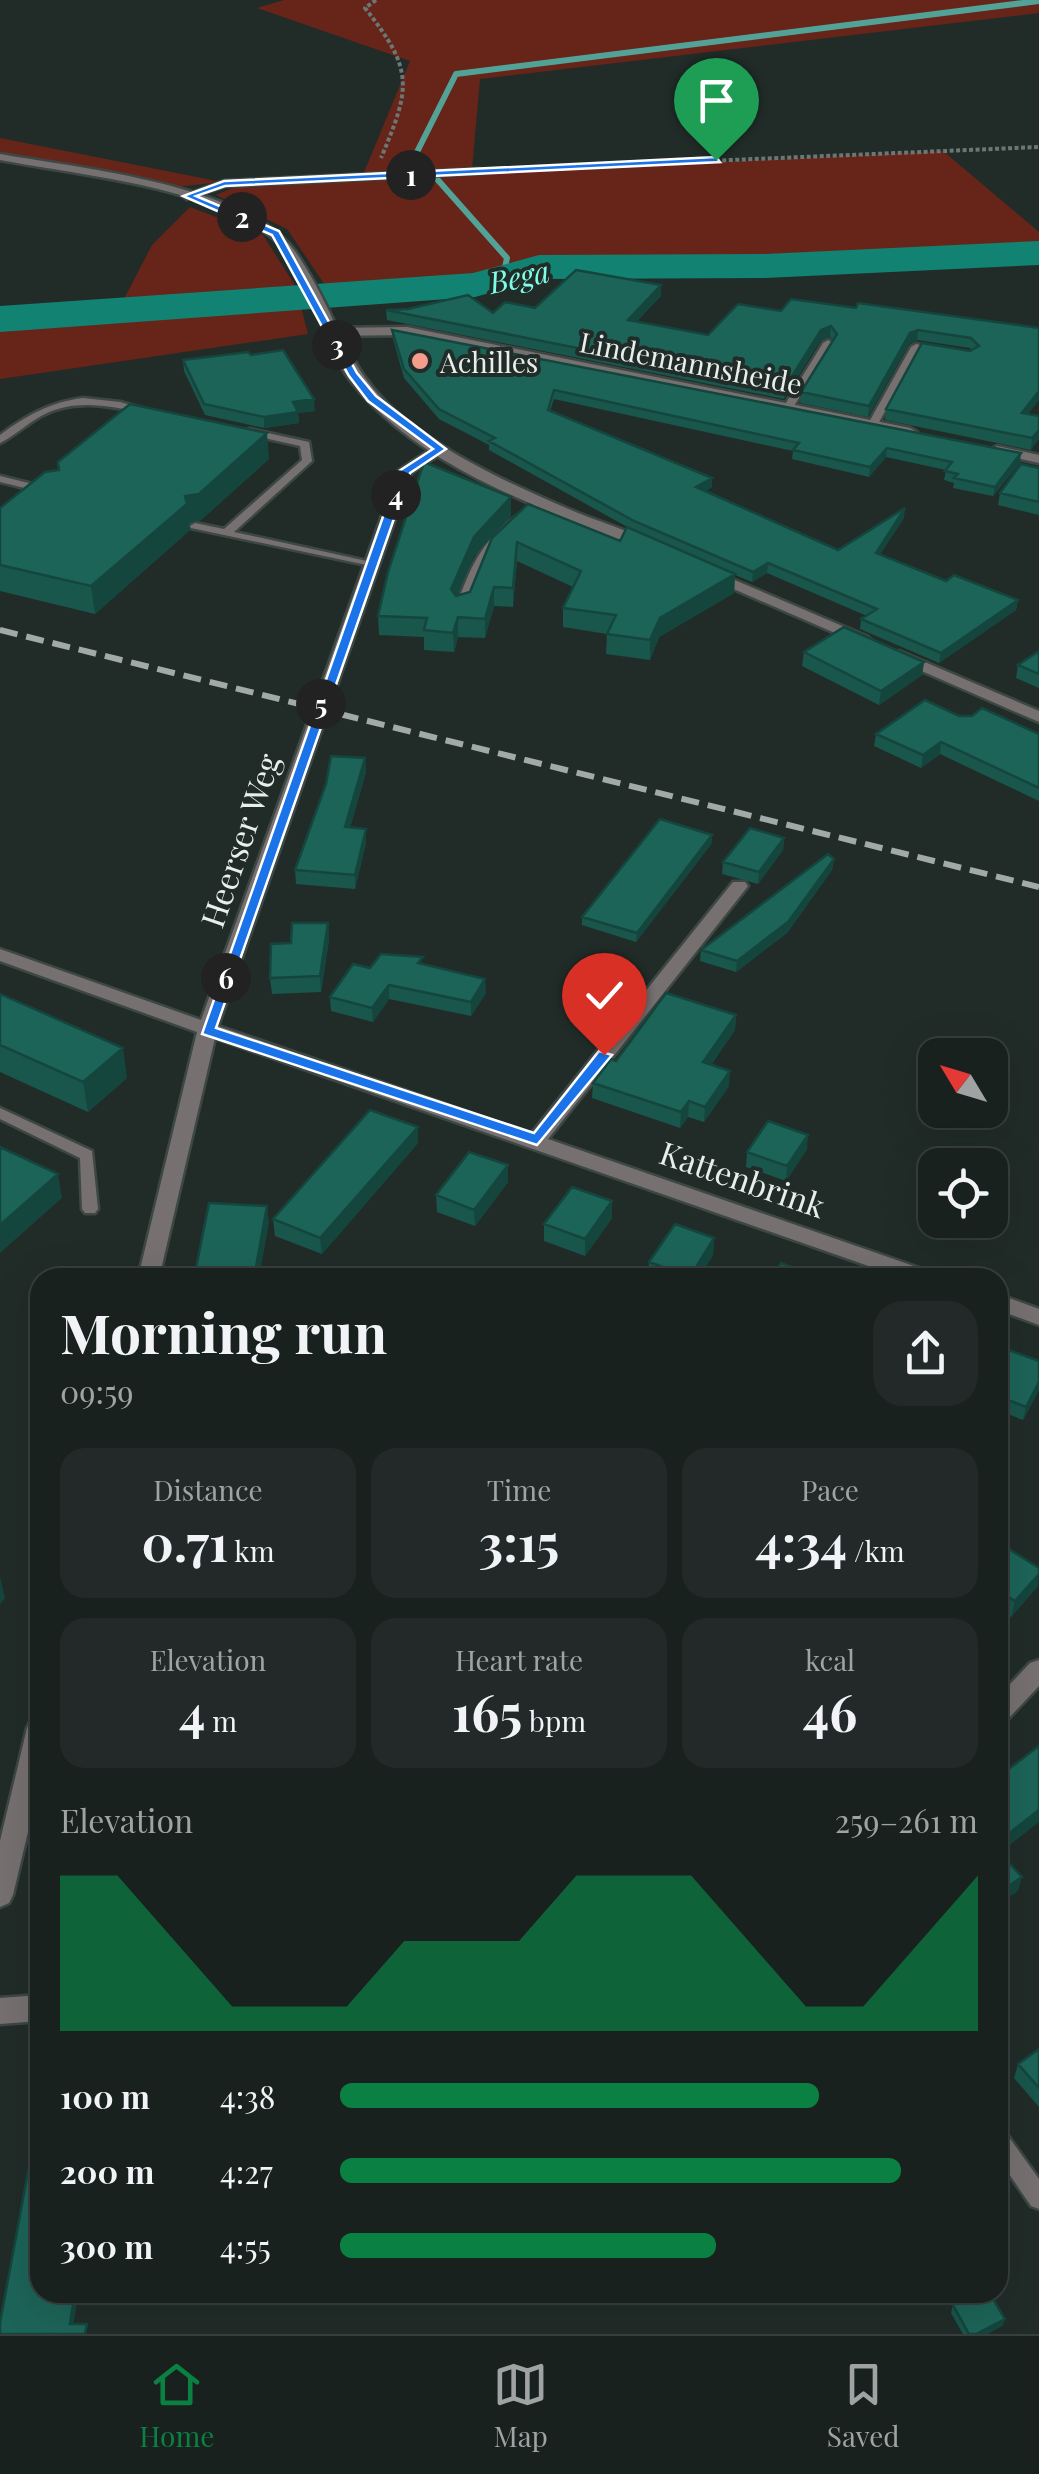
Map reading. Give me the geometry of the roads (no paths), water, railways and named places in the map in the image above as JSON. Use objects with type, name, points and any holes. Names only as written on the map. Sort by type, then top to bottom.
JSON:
[{"type":"street","points":[[0,157],[188,196],[276,234],[308,286],[352,374],[372,398],[440,449],[546,502],[656,550]]},
{"type":"street","name":"Lindemannsheide","points":[[327,326],[407,332],[928,436]]},
{"type":"street","points":[[984,448],[1039,459]]},
{"type":"street","name":"Heerser Weg","points":[[150,1268],[208,1031],[405,471],[440,449]]},
{"type":"street","points":[[692,566],[1039,717]]},
{"type":"street","points":[[537,1140],[739,886]]},
{"type":"street","name":"Kattenbrink","points":[[0,954],[208,1031],[537,1140],[899,1268]]},
{"type":"street","points":[[1008,1306],[1039,1317]]},
{"type":"street","points":[[1008,1703],[1039,1670]]},
{"type":"street","points":[[0,1895],[30,1770]]},
{"type":"street","points":[[0,2011],[30,2009]]},
{"type":"lane","points":[[188,196],[224,184],[479,171]]},
{"type":"lane","points":[[789,406],[828,342]]},
{"type":"lane","points":[[873,424],[916,347],[951,352]]},
{"type":"lane","points":[[0,440],[40,410],[60,402],[104,402],[159,413]]},
{"type":"lane","points":[[226,533],[307,461],[306,444],[232,429]]},
{"type":"lane","points":[[0,480],[56,493]]},
{"type":"lane","points":[[461,610],[482,550],[515,520],[546,502]]},
{"type":"lane","points":[[195,526],[372,565]]},
{"type":"lane","points":[[0,1112],[87,1154],[90,1209]]},
{"type":"lane","points":[[1008,2154],[1039,2198]]},
{"type":"waterway","points":[[429,170],[416,154],[456,74],[1039,1]]},
{"type":"waterway","points":[[437,179],[507,258],[503,277]]},
{"type":"waterway","name":"Bega","points":[[0,319],[214,307],[475,285],[539,267],[765,266],[1039,253]]},
{"type":"railway","points":[[4,631],[0,630],[1039,887]]},
{"type":"place","name":"Achilles","points":[[420,361]]}]
